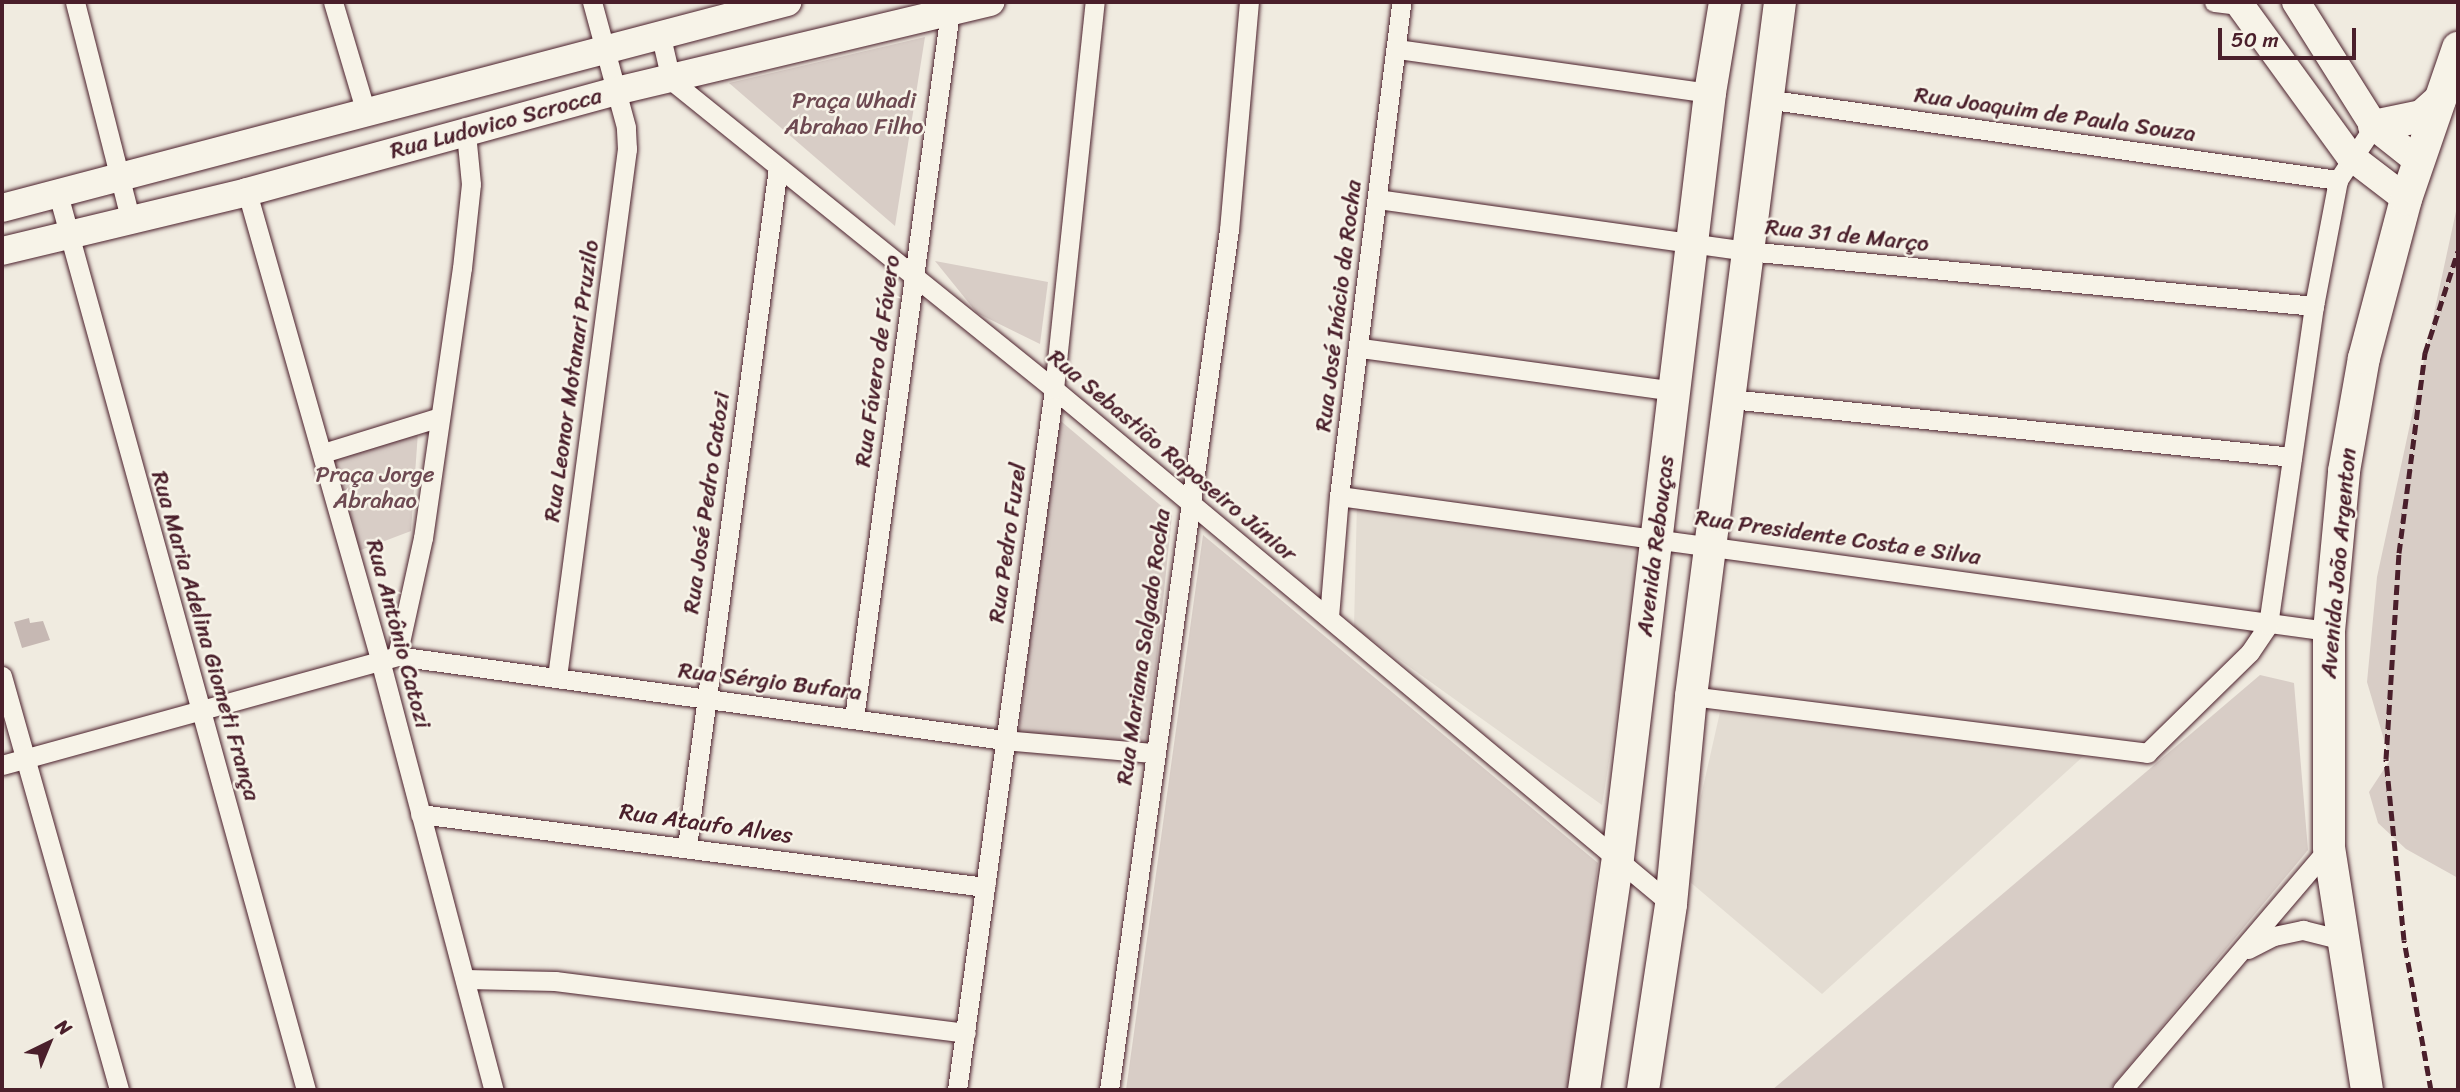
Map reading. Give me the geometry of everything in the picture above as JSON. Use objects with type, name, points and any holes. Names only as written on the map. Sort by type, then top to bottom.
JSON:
[{"type":"main road","name":"Avenida Rebouças","points":[[1584,1090],[1618,858],[1691,243],[1710,93],[1725,2]]},
{"type":"main road","points":[[1643,1090],[1671,904],[1691,696],[1714,544],[1765,99],[1780,2]]},
{"type":"main road","name":"Avenida João Argenton","points":[[2367,1090],[2340,939],[2329,848],[2329,631],[2344,471],[2364,358],[2406,199],[2458,48]]},
{"type":"main road","points":[[2374,126],[2422,116],[2440,100]]},
{"type":"street","points":[[75,2],[130,218]]},
{"type":"street","points":[[333,2],[366,113]]},
{"type":"street","name":"Rua Leonor Motanari Pruzilo","points":[[557,677],[624,174],[626,127],[592,2]]},
{"type":"street","name":"Rua Ludovico Scrocca","points":[[2,208],[606,52],[787,2]]},
{"type":"street","name":"Rua Ludovico Scrocca","points":[[2,251],[130,218],[247,192],[616,91],[990,2]]},
{"type":"street","name":"Rua Pedro Fuzel","points":[[957,1090],[1054,389],[1095,2]]},
{"type":"street","name":"Rua Mariana Salgado Rocha","points":[[1109,1090],[1229,230],[1249,2]]},
{"type":"street","name":"Rua José Inácio da Rocha","points":[[1329,617],[1339,496],[1361,348],[1401,2]]},
{"type":"street","points":[[2296,2],[2374,126],[2418,161]]},
{"type":"street","points":[[2231,3],[2344,168],[2406,199]]},
{"type":"street","name":"Rua Fávero de Fávero","points":[[854,718],[950,12]]},
{"type":"street","points":[[661,37],[671,80]]},
{"type":"street","points":[[1397,49],[1710,93]]},
{"type":"street","name":"Rua Sebastião Raposeiro Júnior","points":[[671,80],[1054,389],[1189,505],[1329,617],[1671,904]]},
{"type":"street","name":"Rua Joaquim de Paula Souza","points":[[1765,99],[2344,168]]},
{"type":"street","points":[[1691,696],[2147,753],[2250,652],[2268,625],[2314,306],[2344,168],[2374,126]]},
{"type":"street","points":[[2,765],[389,658],[422,538],[440,417],[471,184],[466,133]]},
{"type":"street","name":"Rua José Pedro Catozi","points":[[687,846],[704,700],[778,168]]},
{"type":"street","name":"Rua Antônio Catozi","points":[[247,192],[323,453],[389,658],[421,814],[494,1090]]},
{"type":"street","name":"Rua Maria Adelina Giometi França","points":[[58,194],[66,235],[306,1090]]},
{"type":"street","name":"Rua 31 de Março","points":[[1377,199],[1747,251],[2314,306]]},
{"type":"street","points":[[1361,348],[1674,391]]},
{"type":"street","points":[[1730,398],[2292,457]]},
{"type":"street","points":[[323,453],[440,417]]},
{"type":"street","name":"Rua Presidente Costa e Silva","points":[[1339,496],[1714,544],[2268,625],[2329,631]]},
{"type":"street","name":"Rua Sérgio Bufara","points":[[389,658],[557,677],[704,700],[1004,740],[1154,753]]},
{"type":"street","points":[[2,676],[119,1090]]},
{"type":"street","name":"Rua Ataufo Alves","points":[[421,814],[687,846],[985,887]]},
{"type":"street","points":[[2122,1090],[2329,848]]},
{"type":"street","points":[[2238,954],[2274,936],[2303,930],[2340,939]]},
{"type":"street","points":[[466,979],[555,981],[966,1033]]},
{"type":"shaded area","points":[[1357,501],[1645,539],[1602,805],[1354,627]]},
{"type":"shaded area","points":[[1720,712],[2088,752],[1822,994],[1683,876]]},
{"type":"green space","name":"Praça Whadi Abrahao Filho","points":[[925,37],[895,226],[729,83]]},
{"type":"green space","points":[[2458,202],[2458,878],[2406,849],[2378,823],[2369,792],[2390,760],[2367,682],[2377,577]]},
{"type":"green space","points":[[935,261],[1048,282],[1040,344],[977,313]]},
{"type":"green space","points":[[1056,417],[1172,515],[1148,744],[1018,738]]},
{"type":"green space","name":"Praça Jorge Abrahao","points":[[418,432],[411,531],[353,553],[327,463]]},
{"type":"green space","points":[[1203,535],[1598,863],[1570,1090],[1126,1090]]},
{"type":"green space","points":[[2260,675],[2294,683],[2308,850],[2109,1090],[1772,1090]]},
{"type":"building","points":[[29,618],[30,623],[43,621],[50,640],[22,648],[14,622]]},
{"type":"railway","points":[[2431,1090],[2404,940],[2386,759],[2399,553],[2425,353],[2458,251]]}]
